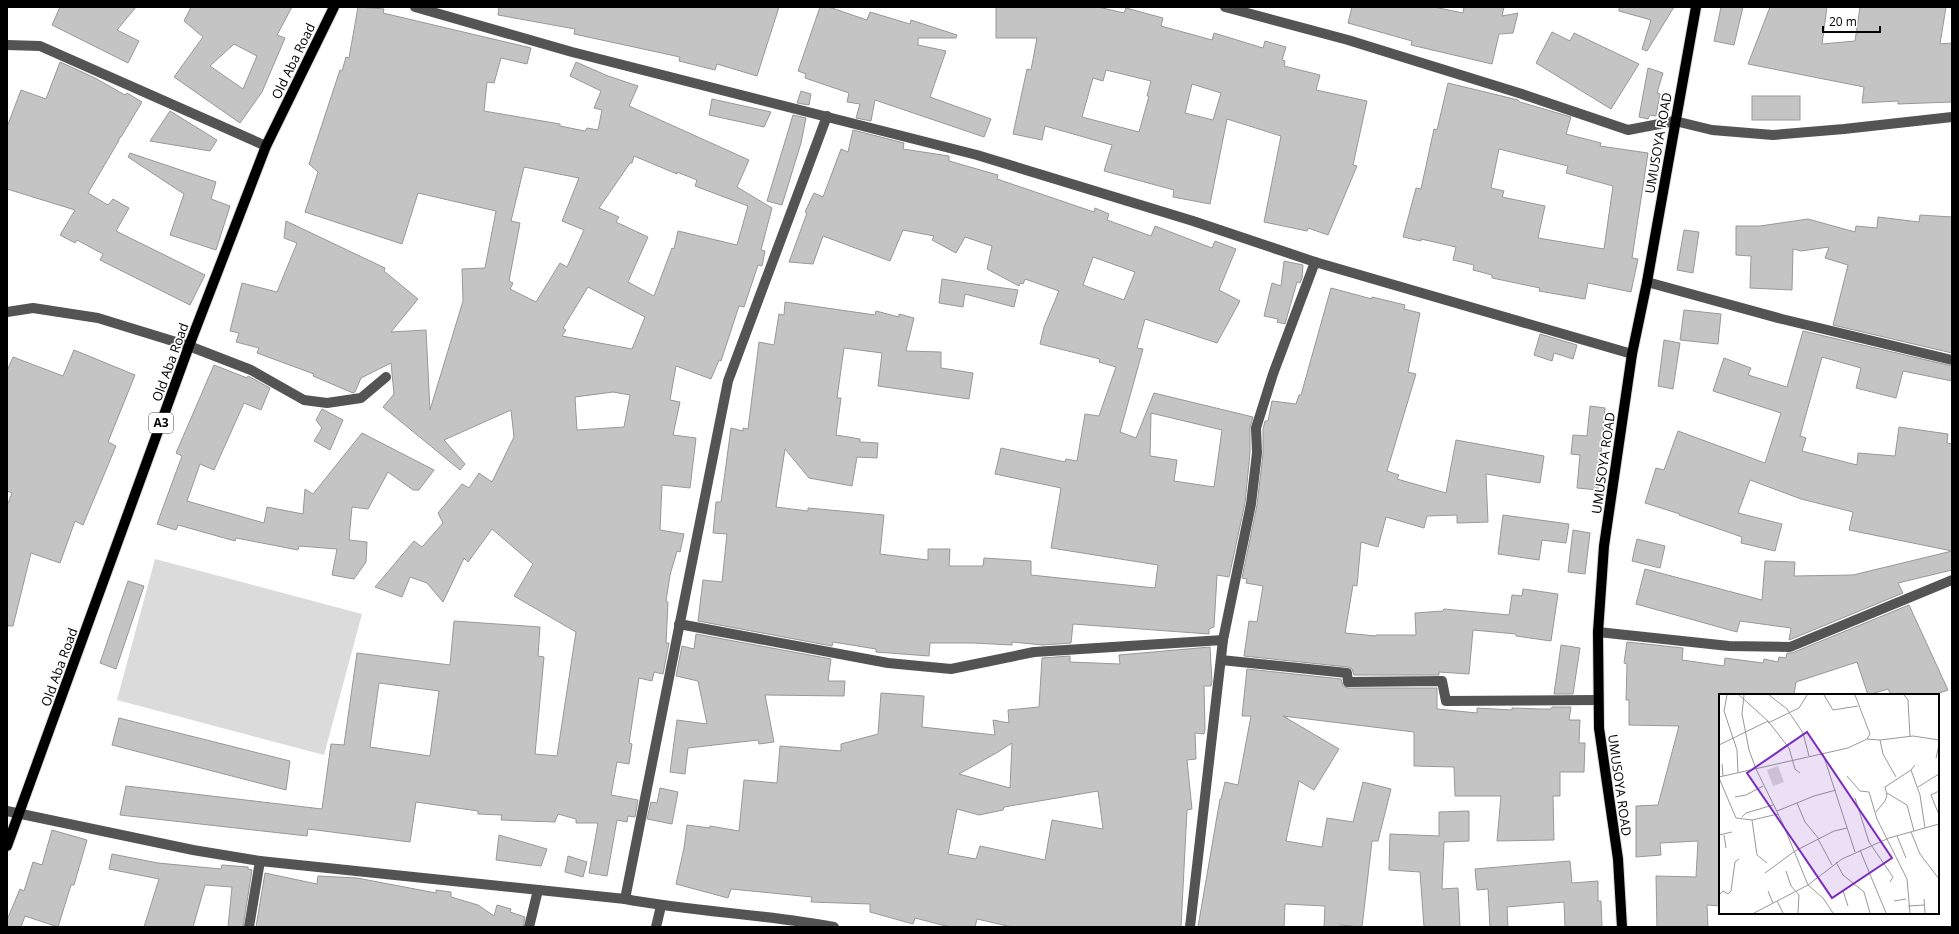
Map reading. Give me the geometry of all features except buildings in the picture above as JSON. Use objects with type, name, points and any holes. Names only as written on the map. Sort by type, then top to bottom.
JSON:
[{"type":"main road","name":"Old Aba Road","points":[[7,846],[20,814],[189,346],[266,146],[334,7]]},
{"type":"main road","name":"UMUSOYA ROAD","points":[[1622,927],[1618,859],[1599,728],[1598,632],[1604,546],[1632,354],[1647,282],[1696,7]]},
{"type":"street","points":[[415,7],[572,52],[977,155],[1193,221],[1315,262],[1632,354]]},
{"type":"street","points":[[1225,7],[1348,40],[1522,94],[1628,130],[1675,122],[1712,130],[1773,135],[1952,117]]},
{"type":"street","points":[[7,45],[40,46],[266,146]]},
{"type":"street","points":[[625,899],[728,381],[827,116]]},
{"type":"street","points":[[1190,927],[1223,640],[1251,504],[1257,453],[1256,428],[1273,374],[1315,262]]},
{"type":"street","points":[[1647,282],[1782,319],[1952,360]]},
{"type":"street","points":[[7,312],[33,308],[98,318],[189,346],[251,370],[304,400],[328,403],[361,398],[386,377]]},
{"type":"street","points":[[1598,632],[1729,646],[1790,647],[1952,580]]},
{"type":"street","points":[[679,624],[888,663],[950,669],[1034,652],[1223,640]]},
{"type":"street","points":[[1221,660],[1347,673],[1348,682],[1442,681],[1446,701],[1598,700]]},
{"type":"street","points":[[7,811],[194,850],[260,861],[625,899],[661,906],[807,922],[834,927]]},
{"type":"street","points":[[249,927],[260,861]]},
{"type":"street","points":[[529,927],[538,890]]},
{"type":"street","points":[[656,927],[661,906]]},
{"type":"shaded area","points":[[155,559],[362,614],[324,755],[117,700]]}]
